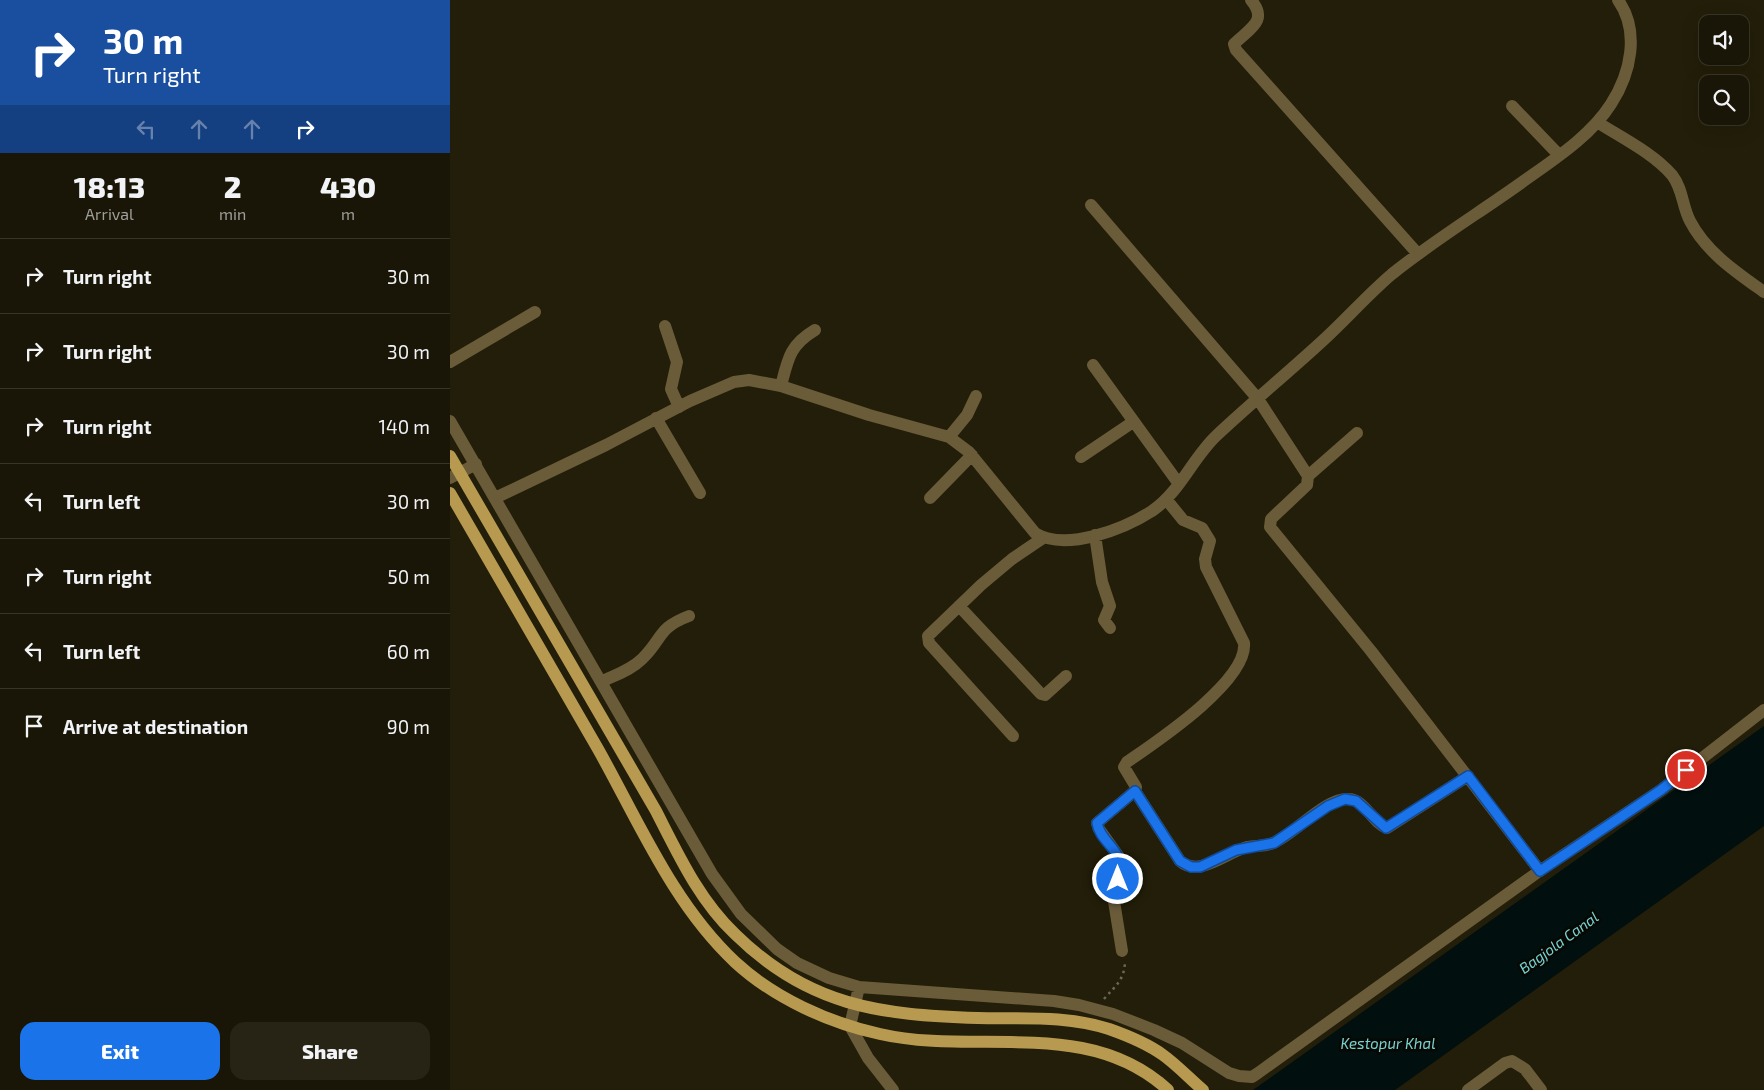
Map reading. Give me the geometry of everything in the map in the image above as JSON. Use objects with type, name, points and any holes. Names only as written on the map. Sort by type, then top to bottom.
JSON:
[{"type":"main road","points":[[450,456],[455,476],[656,811],[684,866],[711,906],[734,933],[781,972],[829,997],[855,1006],[978,1018],[1045,1018],[1108,1029],[1163,1055],[1203,1090]]},
{"type":"main road","points":[[450,493],[597,749],[658,861],[693,914],[714,941],[755,979],[776,993],[850,1026],[882,1035],[918,1040],[1024,1041],[1090,1050],[1133,1064],[1152,1075],[1168,1090]]},
{"type":"street","points":[[1251,0],[1260,14],[1259,20],[1234,44],[1236,50],[1418,254]]},
{"type":"street","points":[[496,498],[679,407],[734,382],[748,380],[781,386],[949,437],[972,456],[1043,538],[1051,540],[1076,540],[1119,527],[1151,512],[1179,484],[1205,447],[1320,344],[1373,291],[1418,254],[1559,154],[1597,122],[1612,103],[1622,81],[1632,41],[1627,12],[1618,0]]},
{"type":"street","points":[[1512,106],[1559,154]]},
{"type":"street","points":[[1597,122],[1655,159],[1672,175],[1680,187],[1689,220],[1701,239],[1731,268],[1764,292]]},
{"type":"street","points":[[1091,205],[1258,399],[1308,476],[1307,485],[1271,519],[1270,527],[1371,651],[1540,871]]},
{"type":"street","points":[[450,362],[535,312]]},
{"type":"street","points":[[665,326],[676,362],[671,389],[679,407]]},
{"type":"street","points":[[781,386],[787,362],[793,348],[815,330]]},
{"type":"street","points":[[1093,365],[1179,484]]},
{"type":"street","points":[[949,437],[967,415],[976,396]]},
{"type":"street","points":[[656,418],[700,493]]},
{"type":"street","points":[[450,421],[712,874],[741,914],[777,949],[797,963],[830,978],[859,987],[1054,1001],[1098,1010],[1154,1030],[1182,1043],[1229,1073],[1239,1076],[1252,1077],[1540,871],[1661,790],[1764,710]]},
{"type":"street","points":[[1081,457],[1133,422]]},
{"type":"street","points":[[1308,476],[1357,433]]},
{"type":"street","points":[[930,498],[972,456]]},
{"type":"street","points":[[455,476],[476,464]]},
{"type":"street","points":[[1166,498],[1183,520],[1202,528],[1210,541],[1205,559],[1206,567],[1244,643],[1245,651],[1240,665],[1196,711],[1127,762],[1124,768],[1136,787],[1135,791],[1180,861],[1191,867],[1200,867],[1236,850],[1274,843],[1328,806],[1345,799],[1356,801],[1386,828],[1468,776]]},
{"type":"street","points":[[1094,535],[1102,582],[1110,606],[1104,620],[1110,628]]},
{"type":"street","points":[[1013,736],[928,639],[929,633],[958,606],[1012,559],[1043,538]]},
{"type":"street","points":[[958,606],[1041,694],[1045,695],[1066,676]]},
{"type":"street","points":[[601,682],[637,664],[650,650],[667,626],[689,616]]},
{"type":"street","points":[[1122,951],[1113,895],[1121,866],[1119,857],[1098,828],[1097,823],[1135,791]]},
{"type":"street","points":[[859,987],[850,1026],[868,1058],[893,1090]]},
{"type":"street","points":[[1468,1090],[1505,1063],[1512,1061],[1525,1069],[1541,1090]]},
{"type":"path","points":[[1098,1010],[1104,999],[1118,986],[1122,978],[1125,962],[1122,951]]},
{"type":"water","name":"Kestopur Khal","points":[[1764,726],[1764,826],[1395,1090],[1253,1090]]},
{"type":"route","points":[[1118,879],[1121,872],[1119,857],[1098,828],[1097,823],[1135,791],[1176,852],[1180,861],[1184,865],[1200,867],[1236,850],[1249,846],[1265,846],[1274,843],[1339,800],[1351,798],[1365,808],[1381,826],[1386,828],[1468,776],[1540,871],[1661,790],[1686,770]]},
{"type":"water label","name":"Bagjola Canal","points":[[1559,943]]}]
